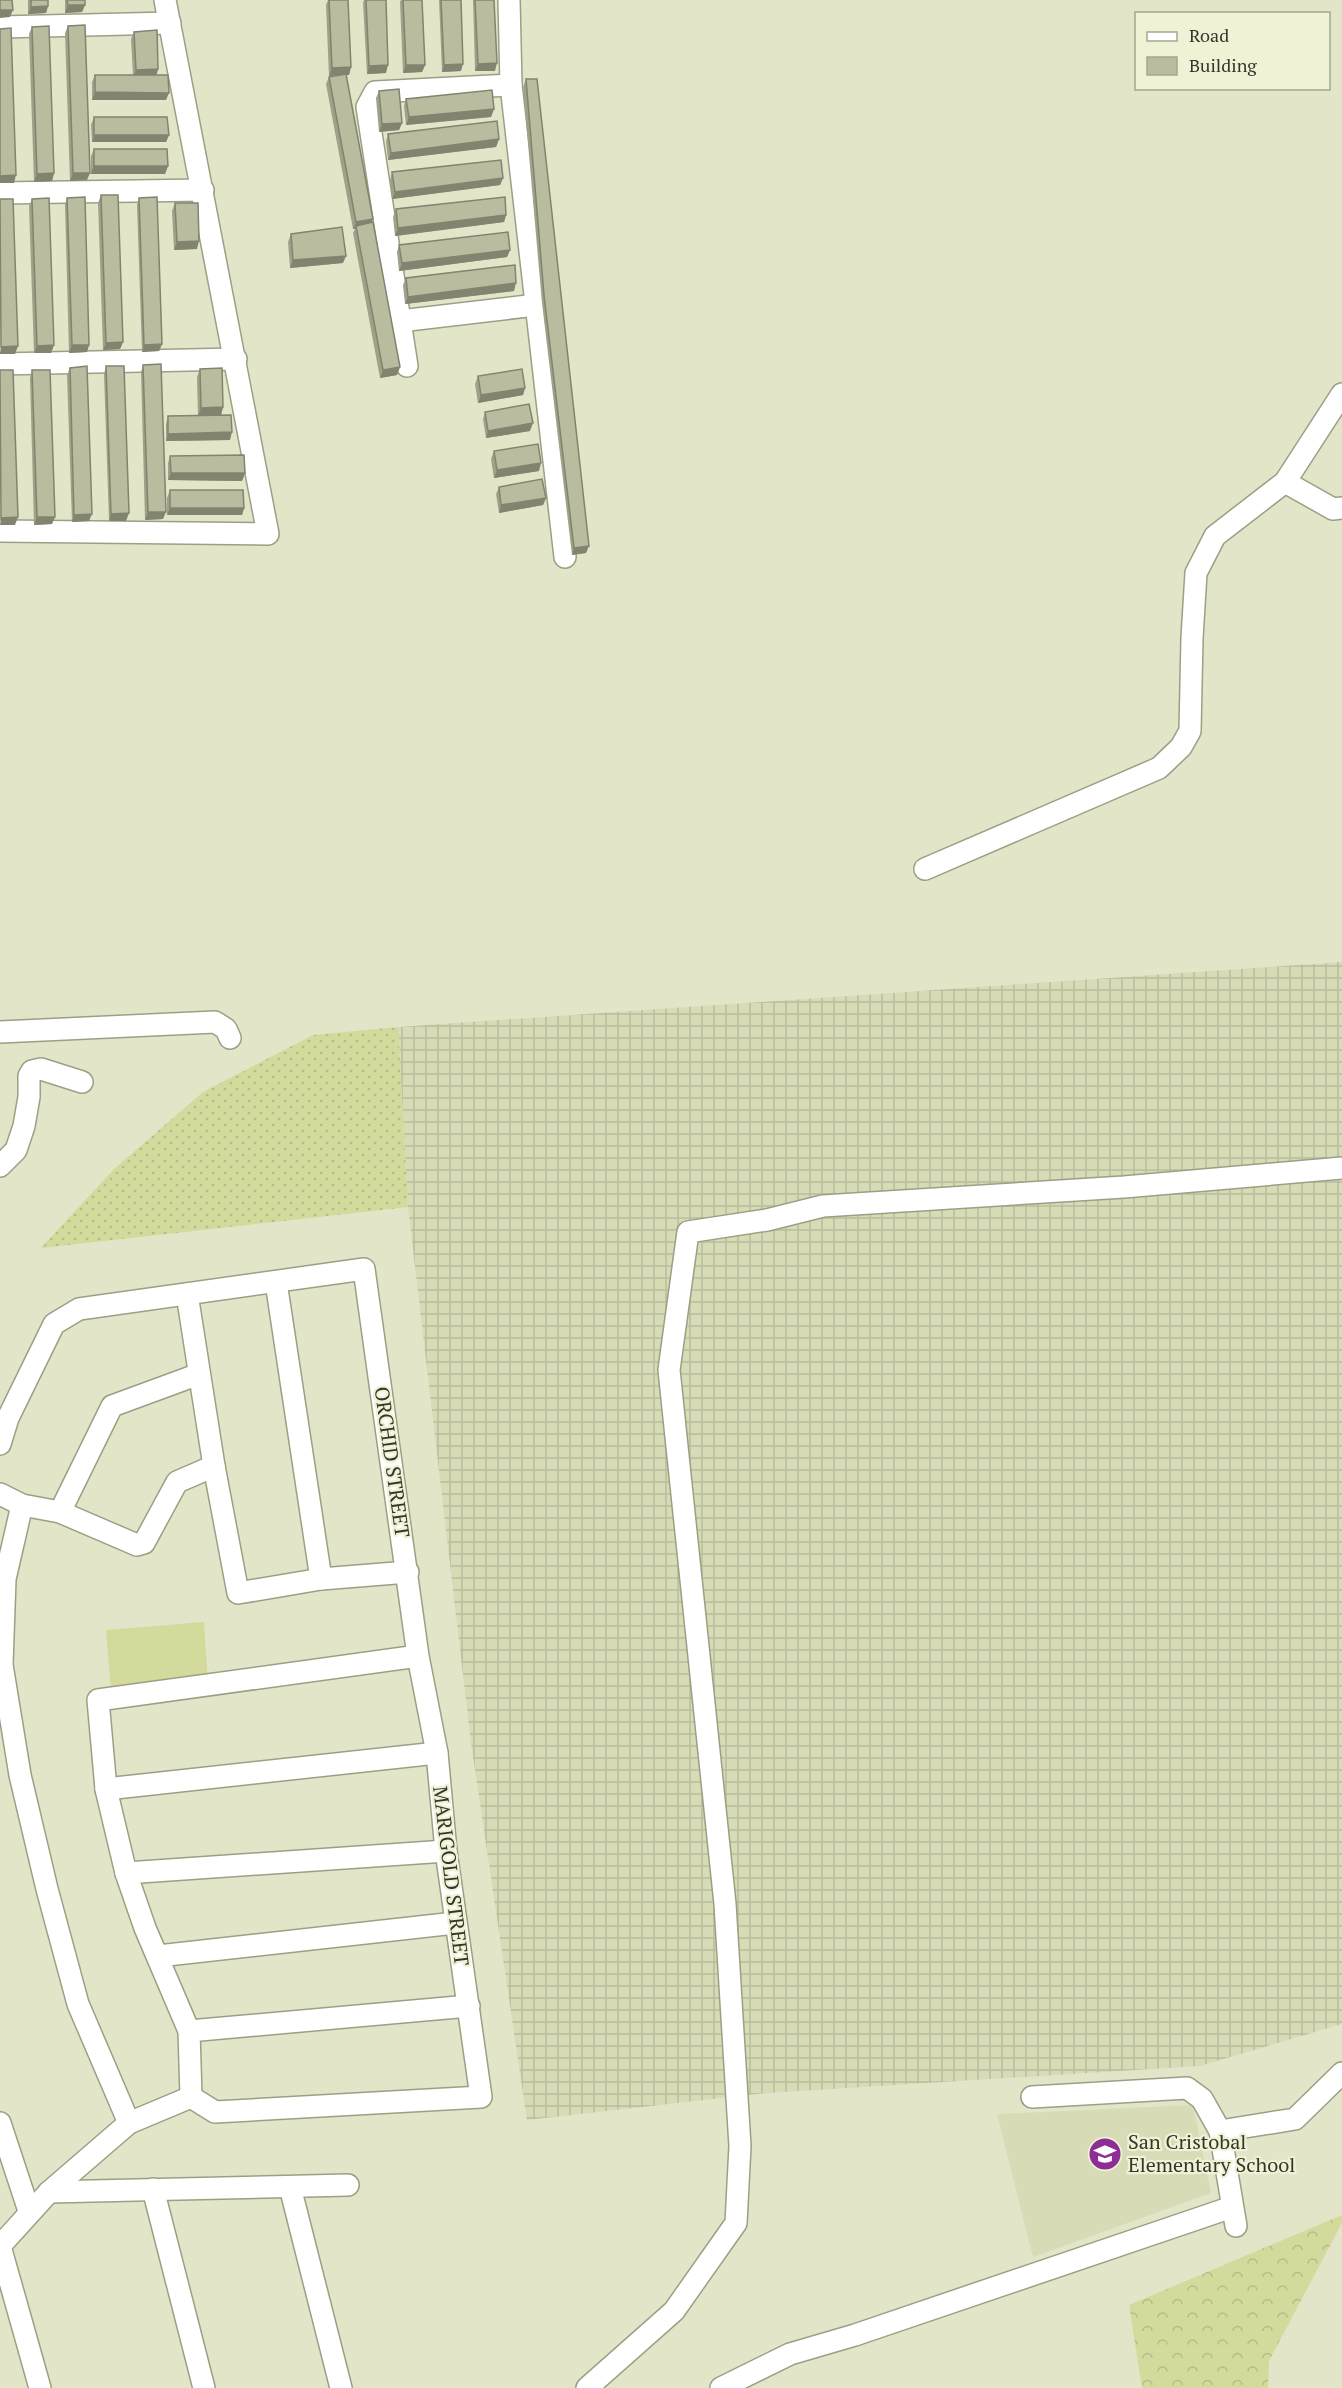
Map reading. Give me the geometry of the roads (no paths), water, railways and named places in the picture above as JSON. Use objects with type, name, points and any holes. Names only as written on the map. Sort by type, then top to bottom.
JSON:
[{"type":"street","points":[[0,531],[268,534],[165,0]]},
{"type":"street","points":[[509,0],[511,86],[565,557]]},
{"type":"street","points":[[0,27],[170,23]]},
{"type":"street","points":[[407,366],[368,107],[375,92],[511,86]]},
{"type":"street","points":[[0,193],[203,190]]},
{"type":"street","points":[[400,321],[536,305]]},
{"type":"street","points":[[0,364],[236,359]]},
{"type":"street","points":[[925,869],[1159,768],[1181,747],[1190,731],[1191,638],[1196,573],[1215,536],[1285,482],[1342,394]]},
{"type":"street","points":[[1285,482],[1333,509],[1342,508]]},
{"type":"street","points":[[0,1032],[215,1022],[226,1029],[230,1038]]},
{"type":"street","points":[[1,1163],[16,1150],[24,1126],[29,1097],[29,1076],[32,1071],[41,1069],[82,1082]]},
{"type":"street","points":[[587,2388],[674,2311],[736,2223],[740,2146],[725,1904],[669,1370],[688,1232],[767,1220],[823,1206],[1124,1187],[1342,1168]]},
{"type":"street","name":"ORCHID STREET","points":[[276,1282],[364,1269],[418,1656]]},
{"type":"street","points":[[0,1444],[8,1418],[54,1324],[79,1309],[276,1282],[321,1578]]},
{"type":"street","points":[[188,1294],[214,1466],[238,1593],[321,1578],[408,1572]]},
{"type":"street","points":[[60,1512],[112,1406],[199,1374]]},
{"type":"street","points":[[0,1494],[22,1505],[60,1512],[137,1545],[144,1543],[177,1482],[214,1466]]},
{"type":"street","points":[[22,1505],[5,1579],[2,1665],[20,1775],[47,1889],[78,2004],[129,2123]]},
{"type":"street","points":[[40,2388],[0,2246],[29,2211],[129,2123],[191,2097],[189,2031],[145,1928],[126,1873],[106,1789],[98,1700],[418,1656]]},
{"type":"street","name":"MARIGOLD STREET","points":[[191,2097],[215,2112],[481,2097],[455,1923],[436,1753],[418,1656]]},
{"type":"street","points":[[106,1789],[436,1753]]},
{"type":"street","points":[[126,1873],[446,1851]]},
{"type":"street","points":[[158,1956],[455,1923]]},
{"type":"street","points":[[189,2031],[469,2006]]},
{"type":"street","points":[[1220,2131],[1295,2119],[1342,2073]]},
{"type":"street","points":[[721,2388],[790,2354],[1234,2216],[1220,2131],[1202,2099],[1187,2088],[1032,2097]]},
{"type":"street","points":[[0,2123],[29,2211]]},
{"type":"street","points":[[49,2192],[348,2186]]},
{"type":"street","points":[[290,2187],[341,2388]]},
{"type":"street","points":[[153,2189],[204,2388]]},
{"type":"place","name":"San Cristobal Elementary School","points":[[1105,2154]]}]
